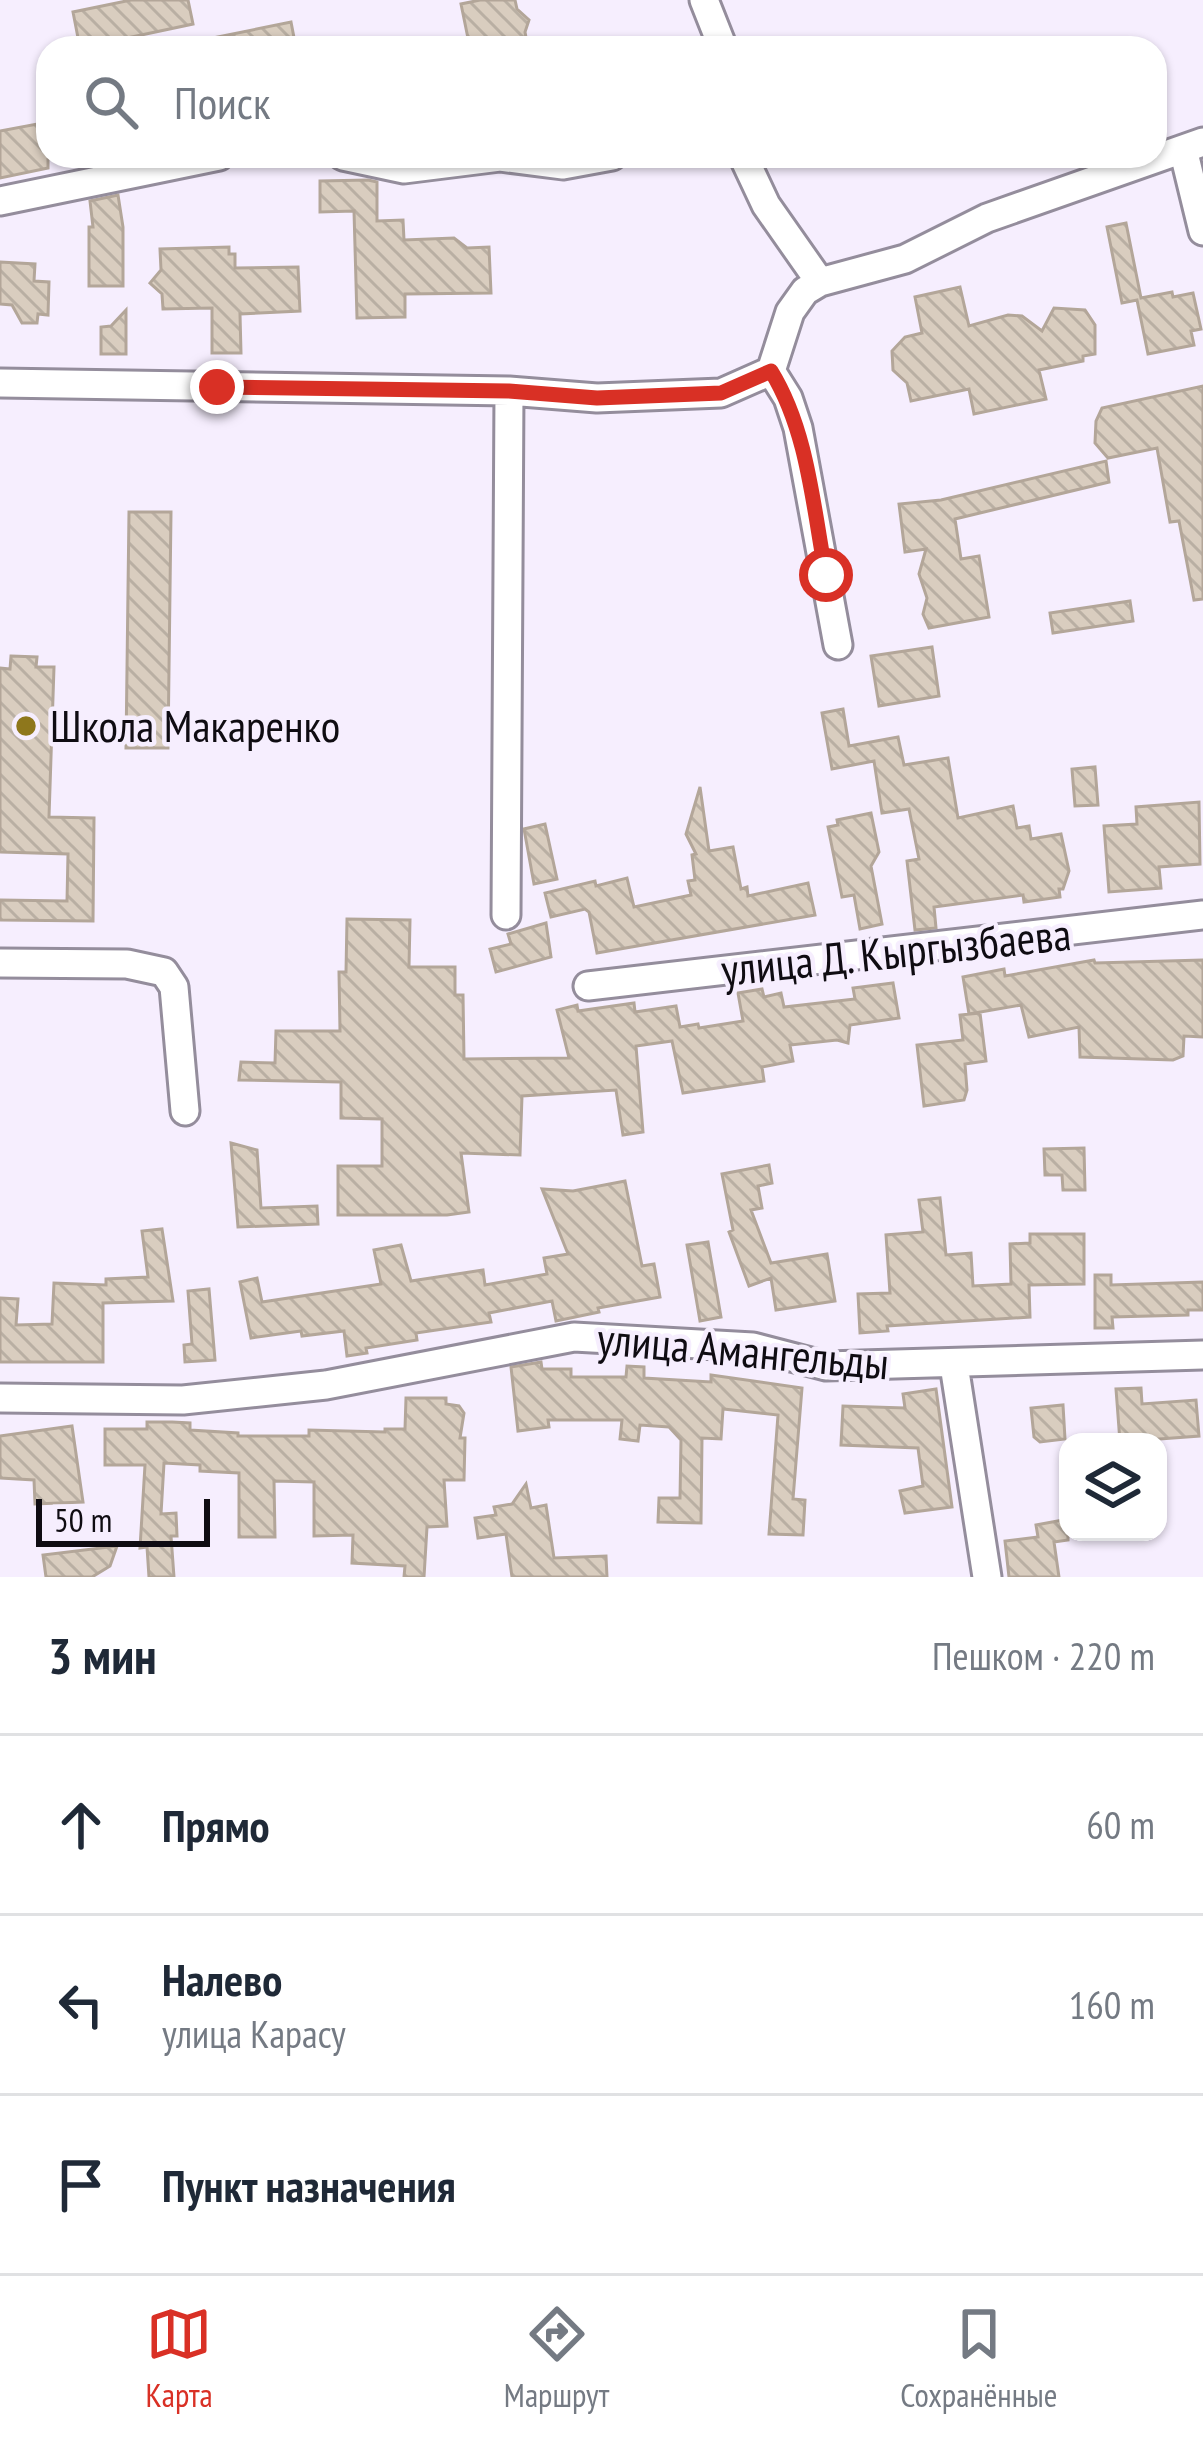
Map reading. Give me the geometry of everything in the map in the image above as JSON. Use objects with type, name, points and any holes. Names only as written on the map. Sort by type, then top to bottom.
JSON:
[{"type":"street","points":[[704,0],[718,36]]},
{"type":"street","points":[[1193,146],[1203,231]]},
{"type":"street","points":[[0,201],[161,168]]},
{"type":"street","points":[[749,168],[766,205],[820,282]]},
{"type":"street","points":[[0,383],[509,391],[597,398],[721,393],[771,371],[790,312],[805,291],[820,282],[904,259],[1007,210],[1129,168]]},
{"type":"street","points":[[771,371],[788,398],[798,428],[838,645]]},
{"type":"street","points":[[506,915],[509,391]]},
{"type":"street","name":"улица Д. Кыргызбаева","points":[[588,986],[1203,915]]},
{"type":"street","points":[[0,963],[127,964],[164,972],[174,987],[185,1111]]},
{"type":"street","name":"улица Амангельды","points":[[0,1398],[207,1398],[326,1385],[574,1336],[753,1347],[826,1366],[1203,1355]]},
{"type":"street","points":[[954,1365],[987,1577]]},
{"type":"building","points":[[131,0],[188,0],[193,24],[136,36],[78,36],[73,12]]},
{"type":"building","points":[[515,0],[529,20],[526,36],[468,36],[461,4]]},
{"type":"building","points":[[291,22],[294,36],[223,36]]},
{"type":"building","points":[[36,124],[36,168],[48,168],[0,178],[0,131]]},
{"type":"building","points":[[320,181],[377,182],[377,221],[403,220],[404,240],[454,238],[467,248],[489,247],[491,293],[405,294],[405,317],[357,318],[354,211],[320,212]]},
{"type":"building","points":[[118,195],[123,286],[89,286],[90,201]]},
{"type":"building","points":[[1126,223],[1141,298],[1193,293],[1201,329],[1191,331],[1194,345],[1148,354],[1137,300],[1122,303],[1107,227]]},
{"type":"building","points":[[229,247],[229,254],[235,254],[235,268],[298,267],[300,311],[240,314],[241,353],[212,353],[212,308],[163,309],[162,294],[150,283],[161,270],[160,249]]},
{"type":"building","points":[[0,262],[35,264],[34,281],[49,282],[48,315],[38,314],[37,323],[22,323],[12,305],[0,304]]},
{"type":"building","points":[[960,287],[969,326],[1008,315],[1022,316],[1042,331],[1054,308],[1085,310],[1095,325],[1095,354],[1039,370],[1046,399],[974,414],[969,389],[911,401],[907,383],[893,370],[892,351],[905,337],[922,333],[915,297]]},
{"type":"building","points":[[126,310],[126,354],[101,354],[101,327],[111,326]]},
{"type":"building","points":[[1203,386],[1203,599],[1194,600],[1179,521],[1170,522],[1157,448],[1108,458],[1095,443],[1102,408]]},
{"type":"building","points":[[1106,461],[1109,482],[955,519],[961,559],[979,556],[989,617],[929,628],[919,574],[926,549],[905,552],[899,504],[941,500]]},
{"type":"building","points":[[129,512],[171,512],[168,748],[126,748]]},
{"type":"building","points":[[1130,601],[1133,621],[1053,633],[1050,613]]},
{"type":"building","points":[[932,647],[939,696],[879,706],[871,656]]},
{"type":"building","points":[[11,656],[37,657],[36,667],[54,667],[49,817],[94,818],[93,921],[0,920],[0,900],[67,901],[68,854],[0,852],[0,668],[10,669]]},
{"type":"building","points":[[843,709],[849,746],[898,737],[904,765],[948,758],[958,818],[1013,806],[1017,828],[1029,826],[1031,839],[1061,834],[1069,871],[1060,897],[1024,902],[1023,895],[934,907],[936,928],[915,930],[907,861],[919,859],[909,809],[882,813],[874,761],[832,769],[822,713]]},
{"type":"building","points":[[1095,767],[1098,805],[1075,806],[1072,769]]},
{"type":"building","points":[[700,787],[709,851],[733,847],[741,889],[747,887],[748,896],[808,883],[815,915],[597,953],[589,912],[551,917],[545,893],[595,881],[596,886],[627,878],[634,907],[691,895],[688,881],[695,880],[692,855],[696,854],[686,834]]},
{"type":"building","points":[[1199,802],[1200,864],[1159,867],[1161,888],[1109,892],[1104,826],[1137,824],[1136,807]]},
{"type":"building","points":[[871,813],[879,852],[871,866],[882,924],[860,929],[854,895],[842,897],[828,827],[838,825],[837,820]]},
{"type":"building","points":[[545,824],[557,879],[534,884],[524,829]]},
{"type":"building","points":[[347,919],[410,920],[409,967],[455,967],[455,995],[463,995],[464,1059],[569,1058],[557,1010],[577,1005],[578,1011],[634,1003],[635,1012],[676,1006],[680,1027],[698,1024],[699,1028],[743,1021],[738,993],[762,989],[764,997],[781,993],[784,1007],[855,999],[853,988],[893,983],[899,1018],[850,1025],[848,1043],[790,1045],[793,1061],[762,1067],[764,1081],[683,1093],[672,1041],[636,1046],[643,1132],[623,1135],[616,1090],[522,1096],[520,1155],[461,1153],[469,1212],[338,1215],[338,1166],[382,1166],[382,1119],[341,1118],[341,1082],[239,1080],[241,1062],[275,1063],[276,1031],[340,1031],[339,972],[346,972]]},
{"type":"building","points":[[546,923],[551,957],[496,972],[490,949],[511,944],[508,934]]},
{"type":"building","points":[[1094,960],[1203,960],[1203,1037],[1184,1036],[1183,1056],[1173,1060],[1080,1057],[1079,1027],[1029,1037],[1021,1005],[969,1014],[963,977],[1004,969],[1005,976]]},
{"type":"building","points":[[980,1013],[986,1061],[965,1064],[964,1100],[924,1106],[917,1045],[963,1040],[960,1015]]},
{"type":"building","points":[[231,1143],[257,1150],[261,1208],[317,1206],[318,1224],[238,1227]]},
{"type":"building","points":[[1084,1148],[1085,1190],[1063,1190],[1062,1175],[1045,1175],[1044,1149]]},
{"type":"building","points":[[769,1165],[772,1183],[758,1186],[762,1208],[751,1210],[771,1263],[827,1254],[835,1301],[776,1310],[771,1278],[749,1286],[729,1232],[733,1230],[722,1174]]},
{"type":"building","points":[[625,1181],[642,1266],[654,1264],[660,1297],[556,1321],[552,1301],[489,1313],[491,1322],[416,1333],[417,1340],[347,1356],[344,1331],[251,1338],[240,1282],[257,1278],[262,1302],[381,1284],[374,1250],[401,1245],[411,1281],[483,1270],[485,1285],[547,1274],[544,1258],[568,1254],[542,1189],[573,1191]]},
{"type":"building","points":[[940,1198],[946,1255],[971,1253],[973,1286],[1011,1284],[1010,1244],[1030,1243],[1030,1234],[1084,1234],[1084,1284],[1029,1285],[1030,1317],[887,1326],[888,1331],[860,1333],[858,1294],[890,1293],[886,1235],[923,1232],[919,1200]]},
{"type":"building","points":[[162,1229],[173,1301],[103,1303],[103,1362],[0,1362],[0,1298],[18,1299],[16,1325],[52,1324],[54,1283],[106,1285],[106,1279],[148,1277],[142,1231]]},
{"type":"building","points":[[708,1242],[721,1317],[700,1321],[687,1245]]},
{"type":"building","points":[[1095,1275],[1111,1275],[1111,1285],[1203,1282],[1203,1310],[1188,1310],[1188,1315],[1112,1317],[1113,1328],[1095,1328]]},
{"type":"building","points":[[209,1289],[215,1360],[185,1362],[184,1345],[192,1344],[188,1291]]},
{"type":"building","points":[[541,1362],[542,1369],[571,1369],[571,1377],[626,1377],[627,1366],[644,1367],[644,1378],[711,1382],[711,1375],[802,1388],[793,1499],[805,1500],[803,1535],[769,1534],[778,1415],[723,1409],[721,1439],[702,1438],[701,1523],[658,1522],[659,1498],[680,1498],[681,1440],[669,1427],[640,1425],[638,1441],[620,1439],[622,1420],[548,1420],[549,1427],[518,1431],[511,1367]]},
{"type":"building","points":[[1141,1388],[1142,1404],[1196,1400],[1199,1436],[1167,1438],[1167,1433],[1119,1433],[1116,1389]]},
{"type":"building","points":[[936,1389],[952,1507],[905,1513],[900,1491],[923,1486],[918,1448],[841,1445],[843,1406],[905,1408],[903,1394]]},
{"type":"building","points":[[406,1398],[446,1398],[446,1404],[459,1406],[464,1413],[460,1438],[465,1438],[464,1480],[444,1480],[447,1526],[427,1527],[424,1577],[404,1577],[405,1566],[352,1563],[353,1535],[314,1536],[314,1482],[274,1481],[275,1537],[239,1537],[239,1473],[164,1463],[161,1514],[176,1513],[177,1536],[171,1536],[174,1577],[149,1577],[147,1547],[140,1548],[145,1465],[105,1465],[105,1429],[147,1429],[147,1422],[172,1422],[190,1423],[190,1430],[238,1436],[309,1436],[309,1430],[385,1432],[405,1429]]},
{"type":"building","points":[[1063,1405],[1065,1433],[1059,1433],[1059,1440],[1040,1442],[1034,1437],[1031,1408]]},
{"type":"building","points":[[72,1426],[83,1502],[35,1504],[34,1480],[0,1478],[0,1436]]},
{"type":"building","points":[[526,1484],[531,1508],[546,1505],[554,1558],[606,1556],[607,1577],[512,1577],[506,1534],[478,1538],[475,1518],[496,1515],[494,1507],[512,1504]]},
{"type":"building","points":[[1059,1521],[1061,1541],[1054,1542],[1059,1577],[1009,1577],[1005,1541],[1038,1537],[1036,1525]]},
{"type":"building","points":[[117,1546],[110,1566],[92,1577],[46,1577],[43,1555]]},
{"type":"place","name":"Школа Макаренко","points":[[26,726]]},
{"type":"route","points":[[217,387],[509,391],[597,398],[721,393],[771,371],[788,398],[798,428],[826,575]]}]
